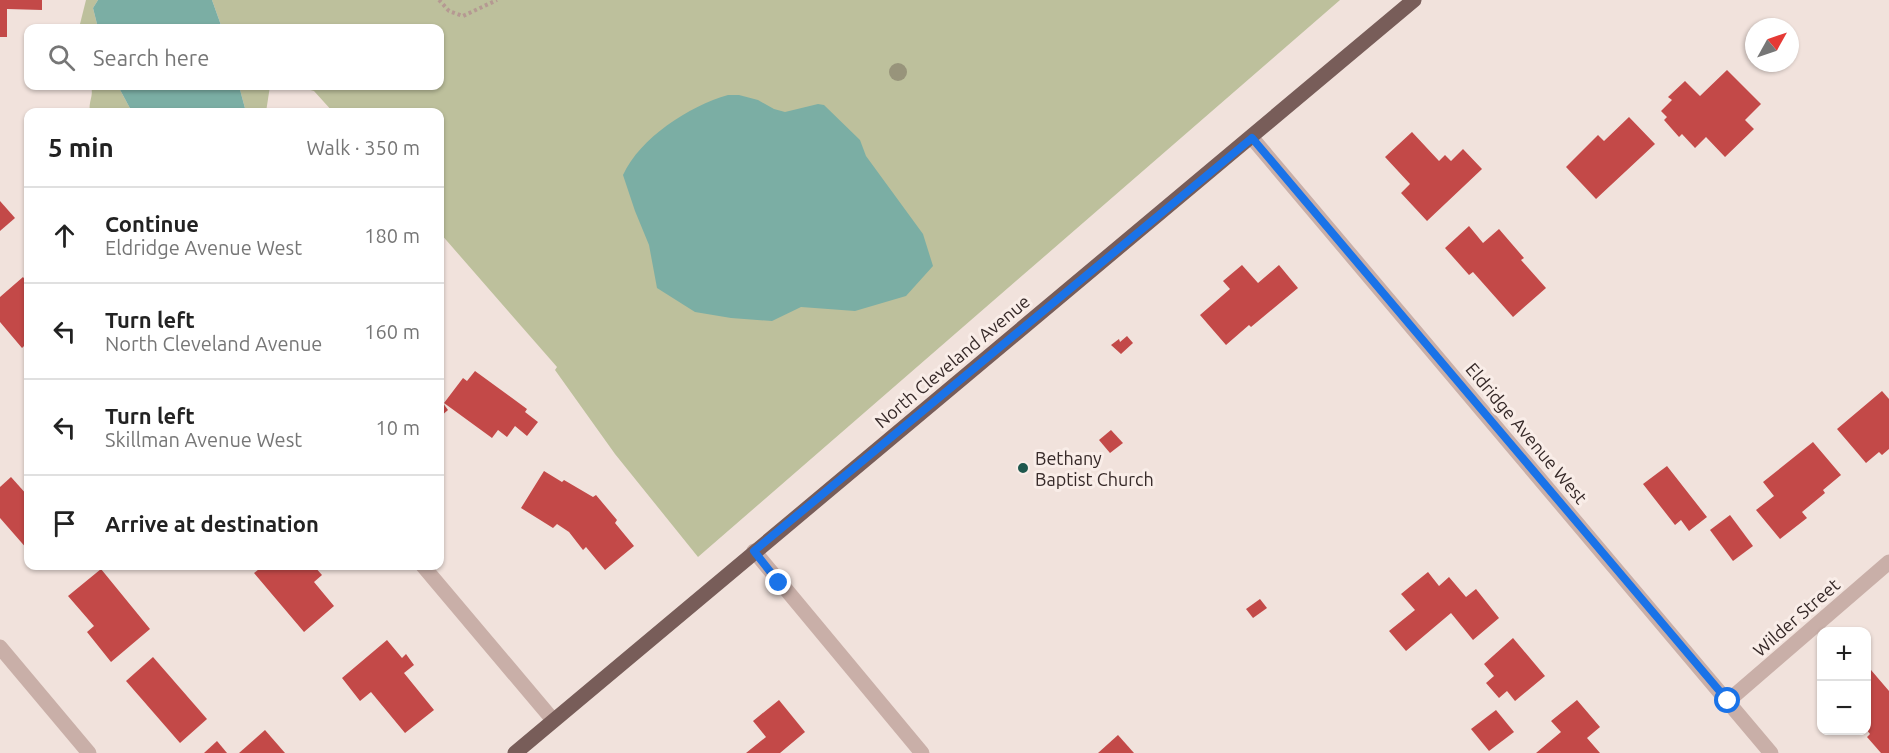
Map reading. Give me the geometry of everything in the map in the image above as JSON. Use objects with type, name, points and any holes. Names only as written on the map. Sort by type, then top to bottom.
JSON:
[{"type":"main road","name":"North Cleveland Avenue","points":[[515,753],[1414,0]]},
{"type":"street","name":"Eldridge Avenue West","points":[[1252,138],[1771,753]]},
{"type":"street","points":[[754,551],[922,753]]},
{"type":"street","name":"Wilder Street","points":[[1728,701],[1889,562]]},
{"type":"street","points":[[426,570],[553,720]]},
{"type":"street","points":[[0,647],[89,753]]},
{"type":"path","points":[[440,0],[449,11],[463,16],[496,0]]},
{"type":"green space","points":[[86,0],[98,0],[93,8],[97,24],[80,24]]},
{"type":"green space","points":[[212,0],[1340,0],[698,557],[615,454],[555,370],[557,367],[444,238],[444,108],[329,108],[310,90],[444,90],[444,24],[221,24]]},
{"type":"green space","points":[[92,90],[120,90],[130,108],[90,108]]},
{"type":"green space","points":[[240,90],[269,90],[267,108],[245,108]]},
{"type":"water","points":[[98,0],[212,0],[221,24],[97,24],[93,8]]},
{"type":"water","points":[[120,90],[240,90],[245,108],[130,108]]},
{"type":"water","points":[[728,95],[739,95],[758,100],[785,112],[818,104],[824,105],[860,140],[866,156],[923,234],[933,266],[906,296],[855,311],[801,307],[772,321],[695,312],[657,288],[649,245],[623,175],[641,148],[667,125],[698,107]]},
{"type":"building","points":[[0,0],[42,0],[42,10],[7,9],[7,37],[0,37]]},
{"type":"building","points":[[1727,70],[1761,104],[1745,120],[1754,129],[1725,157],[1706,137],[1695,148],[1682,134],[1679,137],[1664,120],[1667,117],[1661,111],[1672,100],[1668,97],[1685,81],[1700,96]]},
{"type":"building","points":[[1629,117],[1655,144],[1596,199],[1566,167],[1598,135],[1604,141]]},
{"type":"building","points":[[1412,132],[1439,161],[1445,155],[1451,161],[1463,149],[1482,169],[1427,221],[1401,193],[1410,184],[1385,157]]},
{"type":"building","points":[[0,201],[15,218],[0,231]]},
{"type":"building","points":[[1469,226],[1483,243],[1499,229],[1524,258],[1521,260],[1546,288],[1513,317],[1473,272],[1469,275],[1445,248]]},
{"type":"building","points":[[1242,265],[1258,283],[1279,265],[1298,288],[1226,345],[1200,315],[1230,289],[1223,281]]},
{"type":"building","points":[[23,277],[24,346],[22,348],[0,322],[0,297]]},
{"type":"building","points":[[1127,336],[1133,343],[1121,354],[1111,345]]},
{"type":"building","points":[[475,371],[527,409],[525,412],[538,422],[527,436],[515,426],[507,437],[498,430],[492,438],[444,403],[463,378],[467,381]]},
{"type":"building","points":[[1882,391],[1889,399],[1889,449],[1882,455],[1879,452],[1866,463],[1837,429]]},
{"type":"building","points":[[1111,430],[1123,443],[1110,453],[1099,440]]},
{"type":"building","points":[[1813,442],[1841,475],[1823,490],[1825,493],[1802,512],[1807,518],[1780,539],[1756,510],[1774,496],[1763,482]]},
{"type":"building","points":[[1667,466],[1707,517],[1689,531],[1681,520],[1675,525],[1643,484]]},
{"type":"building","points":[[544,471],[593,497],[596,495],[617,520],[615,523],[634,546],[605,570],[586,547],[583,550],[569,532],[557,524],[553,528],[521,508]]},
{"type":"building","points":[[11,477],[24,492],[24,545],[0,518],[0,487]]},
{"type":"building","points":[[1730,515],[1753,546],[1733,561],[1710,530]]},
{"type":"building","points":[[102,570],[150,629],[111,662],[87,632],[94,626],[68,596]]},
{"type":"building","points":[[258,570],[318,570],[322,575],[314,582],[334,606],[304,632],[254,573]]},
{"type":"building","points":[[1428,572],[1439,586],[1449,577],[1466,597],[1476,589],[1499,618],[1473,640],[1451,613],[1406,651],[1389,631],[1415,610],[1401,594]]},
{"type":"building","points":[[1260,599],[1267,608],[1253,618],[1246,609]]},
{"type":"building","points":[[1513,638],[1545,676],[1515,701],[1507,691],[1499,698],[1486,683],[1494,676],[1484,664]]},
{"type":"building","points":[[387,640],[402,658],[406,654],[414,665],[404,673],[434,710],[405,733],[371,692],[360,701],[342,678]]},
{"type":"building","points":[[153,657],[207,719],[180,743],[126,681]]},
{"type":"building","points":[[1871,670],[1889,691],[1889,753],[1881,753],[1867,737],[1871,735]]},
{"type":"building","points":[[779,700],[805,732],[780,753],[746,753],[766,737],[753,721]]},
{"type":"building","points":[[1577,700],[1600,727],[1587,738],[1600,753],[1536,753],[1561,732],[1551,721]]},
{"type":"building","points":[[1496,710],[1514,732],[1489,751],[1471,729]]},
{"type":"building","points":[[265,730],[285,753],[239,753]]},
{"type":"building","points":[[1118,735],[1134,753],[1098,753]]},
{"type":"building","points":[[217,741],[227,753],[204,753]]},
{"type":"place","name":"Bethany Baptist Church","points":[[1023,468]]},
{"type":"route","points":[[779,583],[754,551],[1252,138],[1728,701]]}]
